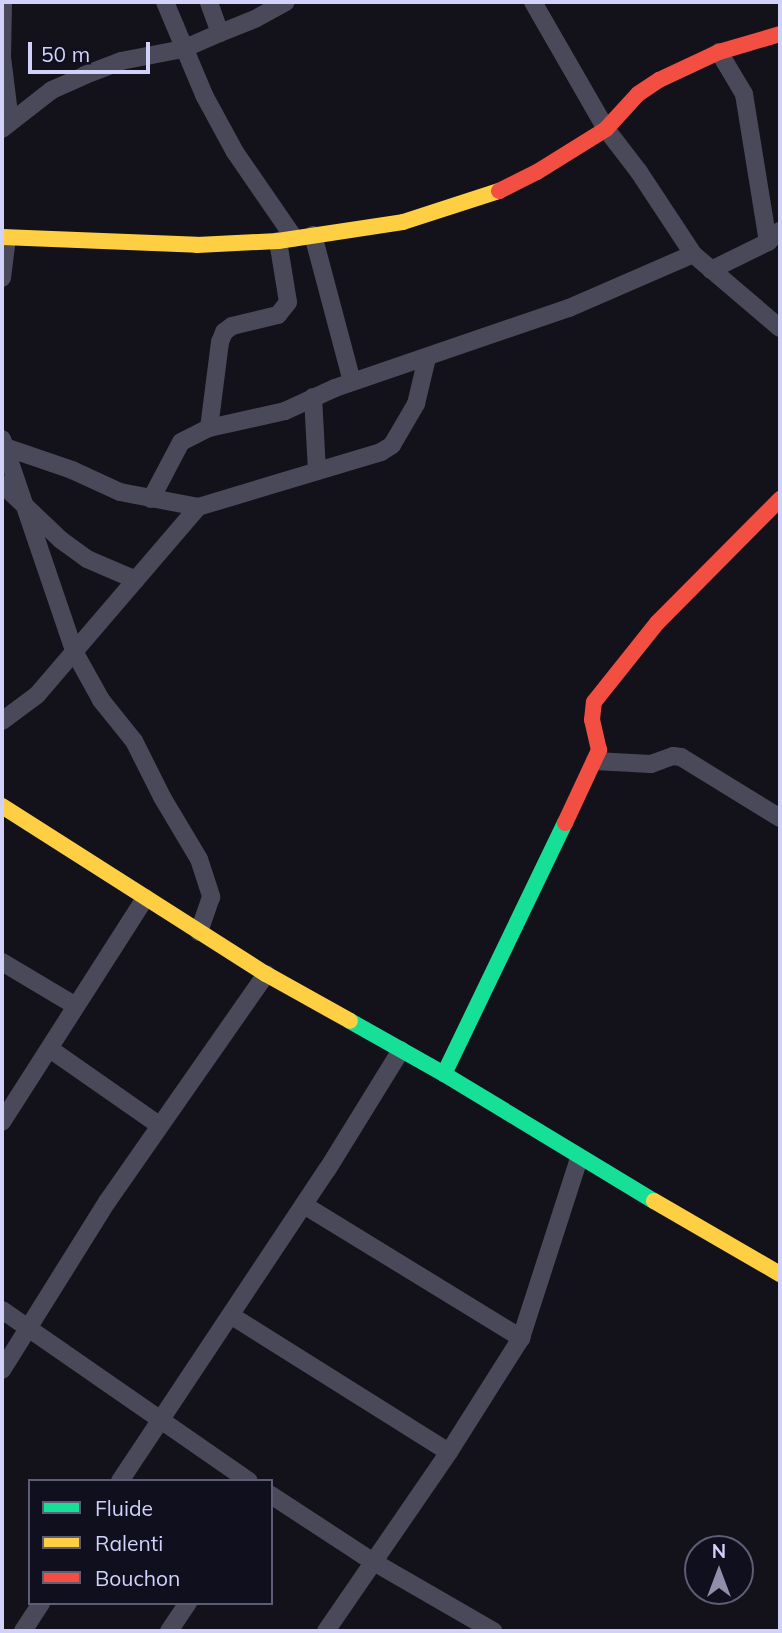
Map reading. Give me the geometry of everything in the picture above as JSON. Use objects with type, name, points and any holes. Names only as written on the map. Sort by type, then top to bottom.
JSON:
[{"type":"street","points":[[2,2],[6,125]]},
{"type":"street","points":[[165,2],[184,50],[234,152],[286,240],[288,302],[278,315],[232,326],[224,332],[220,342],[209,428]]},
{"type":"street","points":[[209,2],[220,33]]},
{"type":"street","points":[[6,125],[52,90],[85,75],[121,61],[184,50],[255,19],[286,2]]},
{"type":"street","points":[[533,2],[606,130],[639,172],[692,254],[780,328]]},
{"type":"street","points":[[2,278],[4,237],[197,245],[286,240],[403,222],[487,197],[537,172],[606,130],[638,93],[719,52],[780,33]]},
{"type":"street","points":[[710,270],[774,236],[744,94],[719,52]]},
{"type":"street","points":[[313,235],[352,382]]},
{"type":"street","points":[[150,499],[181,442],[209,428],[263,418],[352,382],[569,308],[692,254]]},
{"type":"street","points":[[3,443],[120,492],[198,507],[382,452],[391,445],[416,404],[427,358]]},
{"type":"street","points":[[313,397],[317,471]]},
{"type":"street","points":[[3,443],[75,653],[101,700],[134,741],[162,797],[200,859],[211,897],[199,932]]},
{"type":"street","points":[[2,484],[61,540],[87,559],[136,580]]},
{"type":"street","points":[[444,1074],[595,761],[599,750],[592,720],[594,702],[657,623],[780,499]]},
{"type":"street","points":[[2,721],[37,695],[198,507]]},
{"type":"street","points":[[595,761],[650,764],[673,756],[681,757],[780,818]]},
{"type":"street","points":[[2,806],[266,974],[444,1074],[579,1158],[780,1274]]},
{"type":"street","points":[[2,1122],[50,1049],[74,1005],[145,898]]},
{"type":"street","points":[[2,962],[74,1005]]},
{"type":"street","points":[[2,1370],[159,1125],[266,974]]},
{"type":"street","points":[[50,1049],[159,1125]]},
{"type":"street","points":[[121,1479],[232,1316],[401,1050]]},
{"type":"street","points":[[326,1631],[449,1452],[521,1338],[579,1158]]},
{"type":"street","points":[[304,1205],[521,1338]]},
{"type":"street","points":[[2,1310],[246,1479]]},
{"type":"street","points":[[232,1316],[449,1452]]},
{"type":"street","points":[[273,1496],[372,1561],[486,1629]]},
{"type":"street","points":[[23,1631],[39,1605]]},
{"type":"street","points":[[169,1631],[187,1605]]},
{"type":"traffic: fast","points":[[444,1074],[565,823]]},
{"type":"traffic: fast","points":[[350,1021],[444,1074],[654,1201]]},
{"type":"traffic: slow","points":[[2,237],[197,245],[278,241],[403,222],[499,191]]},
{"type":"traffic: slow","points":[[2,806],[266,974],[350,1021]]},
{"type":"traffic: slow","points":[[654,1201],[780,1274]]},
{"type":"traffic: jam","points":[[499,191],[537,172],[606,129],[638,94],[659,80],[719,52],[780,34]]},
{"type":"traffic: jam","points":[[565,823],[599,750],[592,720],[594,702],[657,623],[780,499]]}]
